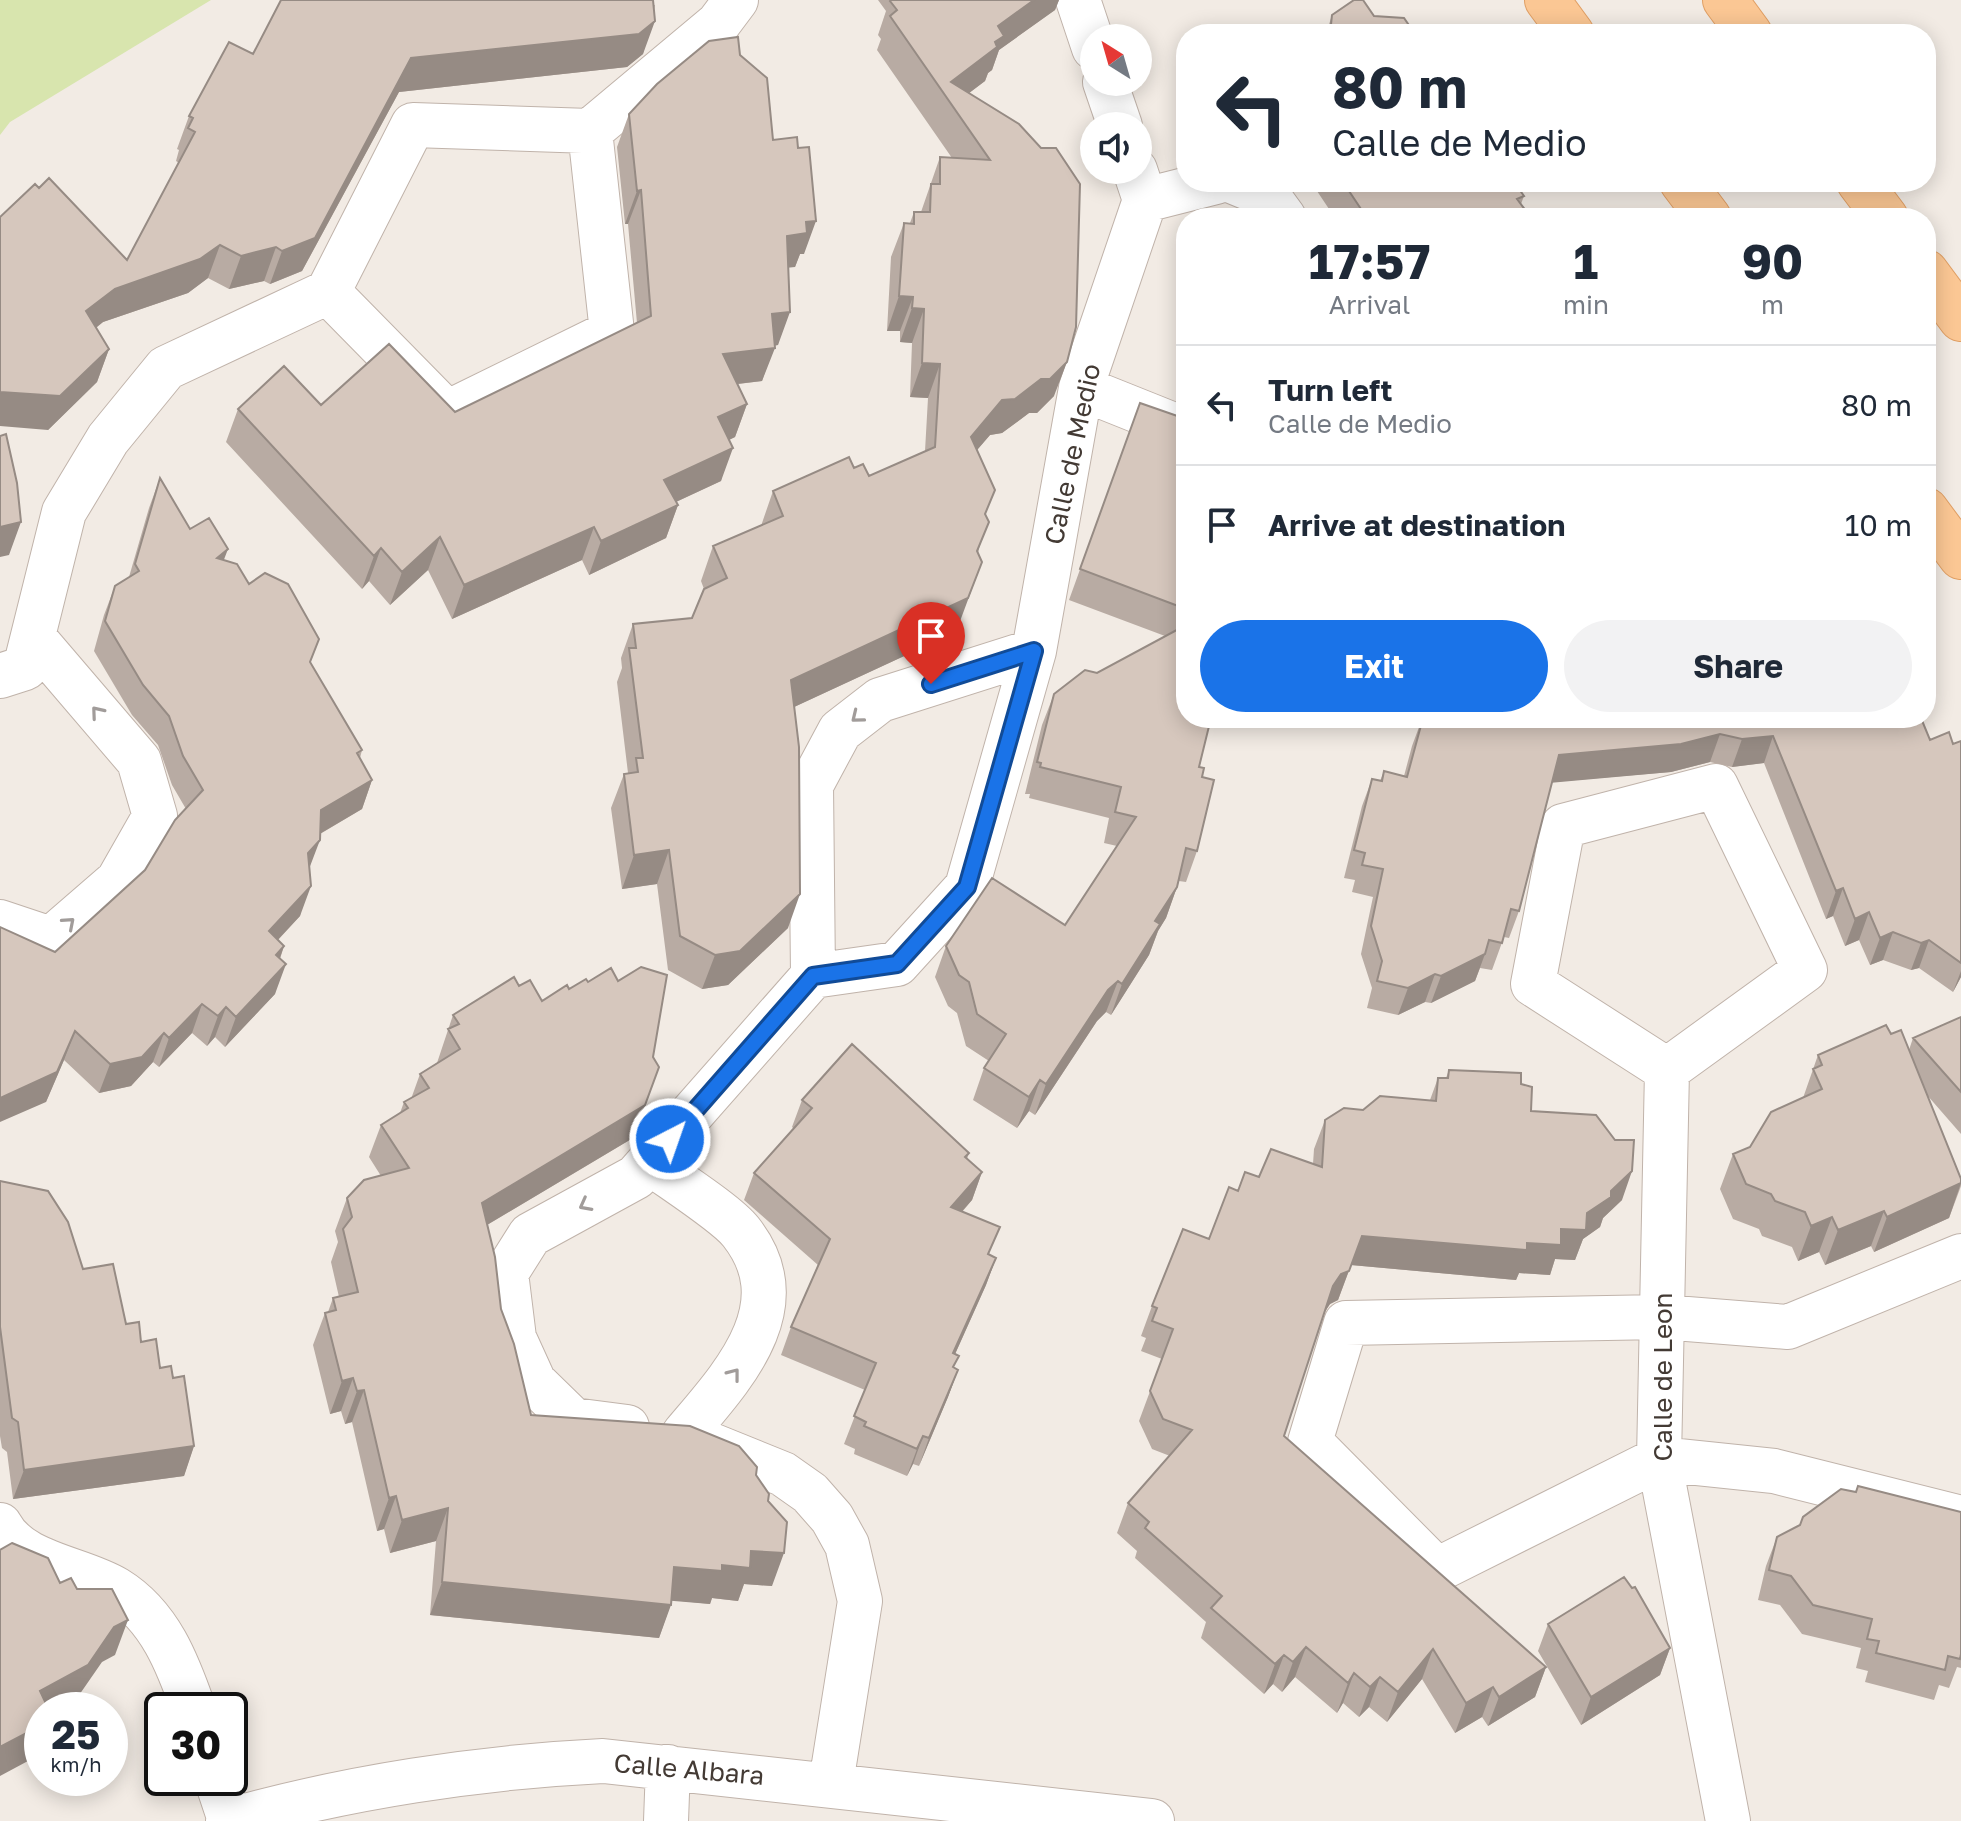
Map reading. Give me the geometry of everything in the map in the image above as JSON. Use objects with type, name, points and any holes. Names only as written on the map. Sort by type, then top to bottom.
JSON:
[{"type":"main road","points":[[1547,0],[1565,24]]},
{"type":"main road","points":[[1725,0],[1743,24]]},
{"type":"main road","points":[[1936,285],[1961,319]]},
{"type":"main road","points":[[1936,523],[1961,557]]},
{"type":"street","points":[[0,676],[25,668],[64,512],[108,439],[166,368],[328,292],[413,125],[590,131],[718,24],[736,0]]},
{"type":"street","points":[[1078,0],[1086,24]]},
{"type":"street","points":[[328,292],[447,413],[612,332],[590,131]]},
{"type":"street","points":[[1140,185],[1176,184]]},
{"type":"street","name":"Calle de Medio","points":[[813,976],[897,964],[967,887],[1034,651],[1081,388],[1140,185]]},
{"type":"street","points":[[1258,192],[1268,196],[1277,208]]},
{"type":"street","points":[[1081,388],[1176,426]]},
{"type":"street","points":[[0,922],[51,939],[118,881],[155,816],[139,761],[33,637]]},
{"type":"street","points":[[831,1783],[860,1601],[847,1545],[832,1518],[810,1493],[783,1474],[684,1434],[573,1420],[534,1382],[514,1338],[506,1273],[530,1235],[636,1177],[813,976],[811,785],[840,731],[880,700],[1034,651]]},
{"type":"street","points":[[1716,786],[1805,970],[1667,1070],[1533,984],[1563,826],[1716,786]]},
{"type":"street","name":"Calle de Leon","points":[[1667,1070],[1659,1459],[1728,1821]]},
{"type":"street","points":[[649,1162],[741,1231],[758,1263],[766,1302],[742,1366],[684,1434]]},
{"type":"street","points":[[1961,1256],[1788,1327],[1662,1317],[1346,1323],[1310,1442],[1437,1570],[1659,1459],[1774,1471],[1961,1518]]},
{"type":"street","points":[[2,1533],[38,1556],[116,1589],[146,1614],[176,1658],[188,1692]]},
{"type":"street","name":"Calle Albara","points":[[229,1820],[362,1792],[521,1765],[603,1761],[831,1783],[1152,1821]]},
{"type":"street","points":[[666,1821],[668,1767]]},
{"type":"street","points":[[222,1796],[229,1820]]},
{"type":"green space","points":[[0,0],[211,0],[10,122],[0,135]]},
{"type":"building","points":[[281,0],[653,0],[655,21],[639,34],[411,58],[315,238],[282,251],[276,247],[241,256],[220,245],[200,259],[115,289],[86,311],[109,349],[60,396],[0,392],[0,217],[35,184],[39,188],[49,178],[127,260],[195,132],[188,128],[193,118],[189,116],[229,42],[253,54]]},
{"type":"building","points":[[1034,0],[998,26],[1004,36],[995,42],[997,47],[951,82],[1019,124],[1041,148],[1056,148],[1080,184],[1076,327],[1067,362],[1050,379],[1041,379],[1015,399],[1002,400],[971,437],[995,490],[985,514],[989,522],[977,551],[982,562],[968,598],[791,680],[799,747],[800,894],[740,951],[715,955],[680,936],[669,850],[634,855],[624,774],[638,772],[636,758],[643,758],[629,648],[636,648],[633,624],[692,618],[704,589],[727,578],[713,546],[783,516],[773,491],[849,457],[854,468],[863,464],[869,476],[935,447],[940,364],[922,363],[924,309],[912,308],[913,297],[899,296],[904,223],[914,224],[914,212],[930,212],[931,184],[940,184],[940,157],[990,160],[890,16],[897,10],[890,1]]},
{"type":"building","points":[[1354,0],[1363,0],[1374,16],[1404,18],[1408,24],[1331,24],[1332,15]]},
{"type":"building","points":[[738,37],[740,55],[767,78],[773,140],[797,137],[798,148],[809,147],[816,221],[806,222],[807,233],[787,236],[790,312],[772,314],[775,348],[723,354],[747,404],[718,417],[733,448],[664,480],[678,505],[601,541],[594,527],[464,585],[440,537],[402,572],[381,548],[374,556],[238,409],[284,366],[321,405],[389,344],[455,412],[651,316],[641,190],[637,191],[629,114],[657,84],[709,41]]},
{"type":"building","points":[[1350,192],[1521,192],[1524,196],[1517,199],[1524,208],[1360,208]]},
{"type":"building","points":[[1140,403],[1176,416],[1176,605],[1080,569]]},
{"type":"building","points":[[6,434],[17,483],[21,522],[0,527],[0,436]]},
{"type":"building","points":[[160,478],[190,529],[209,518],[228,549],[217,558],[237,564],[249,584],[265,573],[288,584],[319,639],[310,662],[362,750],[357,753],[372,780],[321,810],[320,840],[308,853],[311,886],[269,931],[284,946],[276,955],[286,964],[236,1017],[226,1007],[218,1016],[202,1004],[169,1038],[164,1033],[142,1057],[110,1064],[75,1031],[57,1072],[0,1098],[0,927],[55,952],[145,870],[175,820],[203,790],[183,756],[169,716],[143,685],[105,621],[115,586],[139,571],[135,564]]},
{"type":"building","points":[[1176,630],[1176,728],[1209,728],[1199,767],[1204,768],[1202,777],[1214,780],[1197,851],[1186,848],[1177,887],[1155,921],[1160,924],[1122,984],[1118,981],[1108,990],[1046,1084],[1040,1080],[1029,1097],[984,1068],[1006,1034],[977,1014],[969,982],[959,975],[946,946],[992,878],[1065,925],[1136,817],[1115,812],[1121,787],[1040,767],[1041,763],[1037,762],[1054,694],[1085,670],[1097,673]]},
{"type":"building","points":[[1420,728],[1925,728],[1930,740],[1949,732],[1953,744],[1961,741],[1961,963],[1929,940],[1921,943],[1893,932],[1880,938],[1869,912],[1855,919],[1843,888],[1836,891],[1773,736],[1742,739],[1720,734],[1681,744],[1559,755],[1519,911],[1511,909],[1502,943],[1489,940],[1485,954],[1408,988],[1377,981],[1382,961],[1371,926],[1383,869],[1362,865],[1365,853],[1354,850],[1372,779],[1382,781],[1384,771],[1407,777]]},
{"type":"building","points":[[641,967],[667,975],[653,1057],[659,1067],[645,1105],[482,1203],[495,1257],[501,1309],[514,1344],[531,1415],[690,1426],[739,1446],[757,1467],[756,1475],[769,1494],[768,1501],[787,1522],[784,1553],[751,1551],[750,1568],[722,1565],[722,1571],[674,1567],[671,1605],[442,1582],[448,1508],[402,1520],[396,1496],[389,1498],[364,1390],[357,1391],[353,1378],[342,1381],[325,1313],[336,1310],[333,1298],[358,1292],[343,1229],[352,1217],[347,1198],[364,1180],[409,1168],[381,1125],[408,1108],[404,1102],[429,1088],[420,1074],[460,1049],[448,1029],[459,1024],[453,1015],[514,977],[519,986],[530,980],[542,1001],[567,985],[569,989],[586,979],[588,982],[611,968],[618,981]]},
{"type":"building","points":[[1961,1017],[1961,1092],[1913,1038]]},
{"type":"building","points":[[1886,1025],[1891,1034],[1901,1030],[1961,1183],[1887,1217],[1884,1211],[1838,1230],[1832,1217],[1811,1226],[1805,1212],[1775,1201],[1771,1194],[1746,1184],[1733,1154],[1750,1147],[1771,1112],[1822,1089],[1813,1069],[1822,1065],[1818,1055]]},
{"type":"building","points":[[852,1044],[969,1153],[965,1157],[982,1172],[951,1207],[1000,1227],[988,1254],[996,1258],[953,1353],[959,1356],[953,1367],[958,1370],[929,1438],[923,1436],[917,1449],[864,1426],[866,1422],[854,1416],[876,1363],[791,1327],[830,1239],[754,1173],[812,1108],[802,1100]]},
{"type":"building","points":[[1449,1070],[1521,1073],[1521,1084],[1532,1087],[1531,1111],[1596,1115],[1615,1140],[1634,1140],[1632,1171],[1611,1191],[1611,1197],[1587,1213],[1586,1230],[1561,1229],[1561,1245],[1527,1243],[1527,1250],[1362,1236],[1349,1271],[1341,1274],[1333,1286],[1284,1436],[1546,1667],[1499,1697],[1493,1687],[1466,1703],[1433,1649],[1398,1692],[1380,1677],[1370,1687],[1354,1673],[1348,1683],[1306,1647],[1293,1662],[1284,1655],[1275,1664],[1211,1608],[1222,1596],[1145,1528],[1149,1522],[1128,1503],[1192,1430],[1163,1419],[1150,1391],[1173,1329],[1152,1321],[1157,1308],[1152,1306],[1183,1229],[1209,1239],[1229,1187],[1238,1191],[1245,1172],[1259,1177],[1271,1149],[1322,1167],[1325,1120],[1344,1108],[1363,1110],[1380,1096],[1436,1101],[1438,1078],[1448,1078]]},
{"type":"building","points":[[0,1181],[48,1191],[68,1222],[83,1269],[113,1264],[126,1324],[139,1322],[141,1342],[156,1339],[160,1368],[171,1366],[173,1378],[184,1376],[194,1446],[24,1470],[18,1422],[12,1418],[0,1327]]},
{"type":"building","points":[[1858,1486],[1961,1512],[1961,1654],[1960,1659],[1948,1656],[1945,1670],[1876,1653],[1879,1641],[1867,1639],[1872,1619],[1813,1605],[1791,1576],[1769,1570],[1777,1537],[1800,1525],[1803,1517],[1841,1489],[1856,1492]]},
{"type":"building","points":[[12,1543],[48,1558],[60,1583],[71,1578],[77,1589],[112,1589],[128,1620],[114,1627],[88,1665],[40,1692],[24,1692],[24,1734],[0,1747],[0,1550]]},
{"type":"building","points":[[1624,1577],[1632,1588],[1635,1587],[1670,1648],[1591,1697],[1548,1624]]},
{"type":"route","points":[[670,1139],[813,976],[897,964],[967,887],[1034,651],[931,684]]}]
